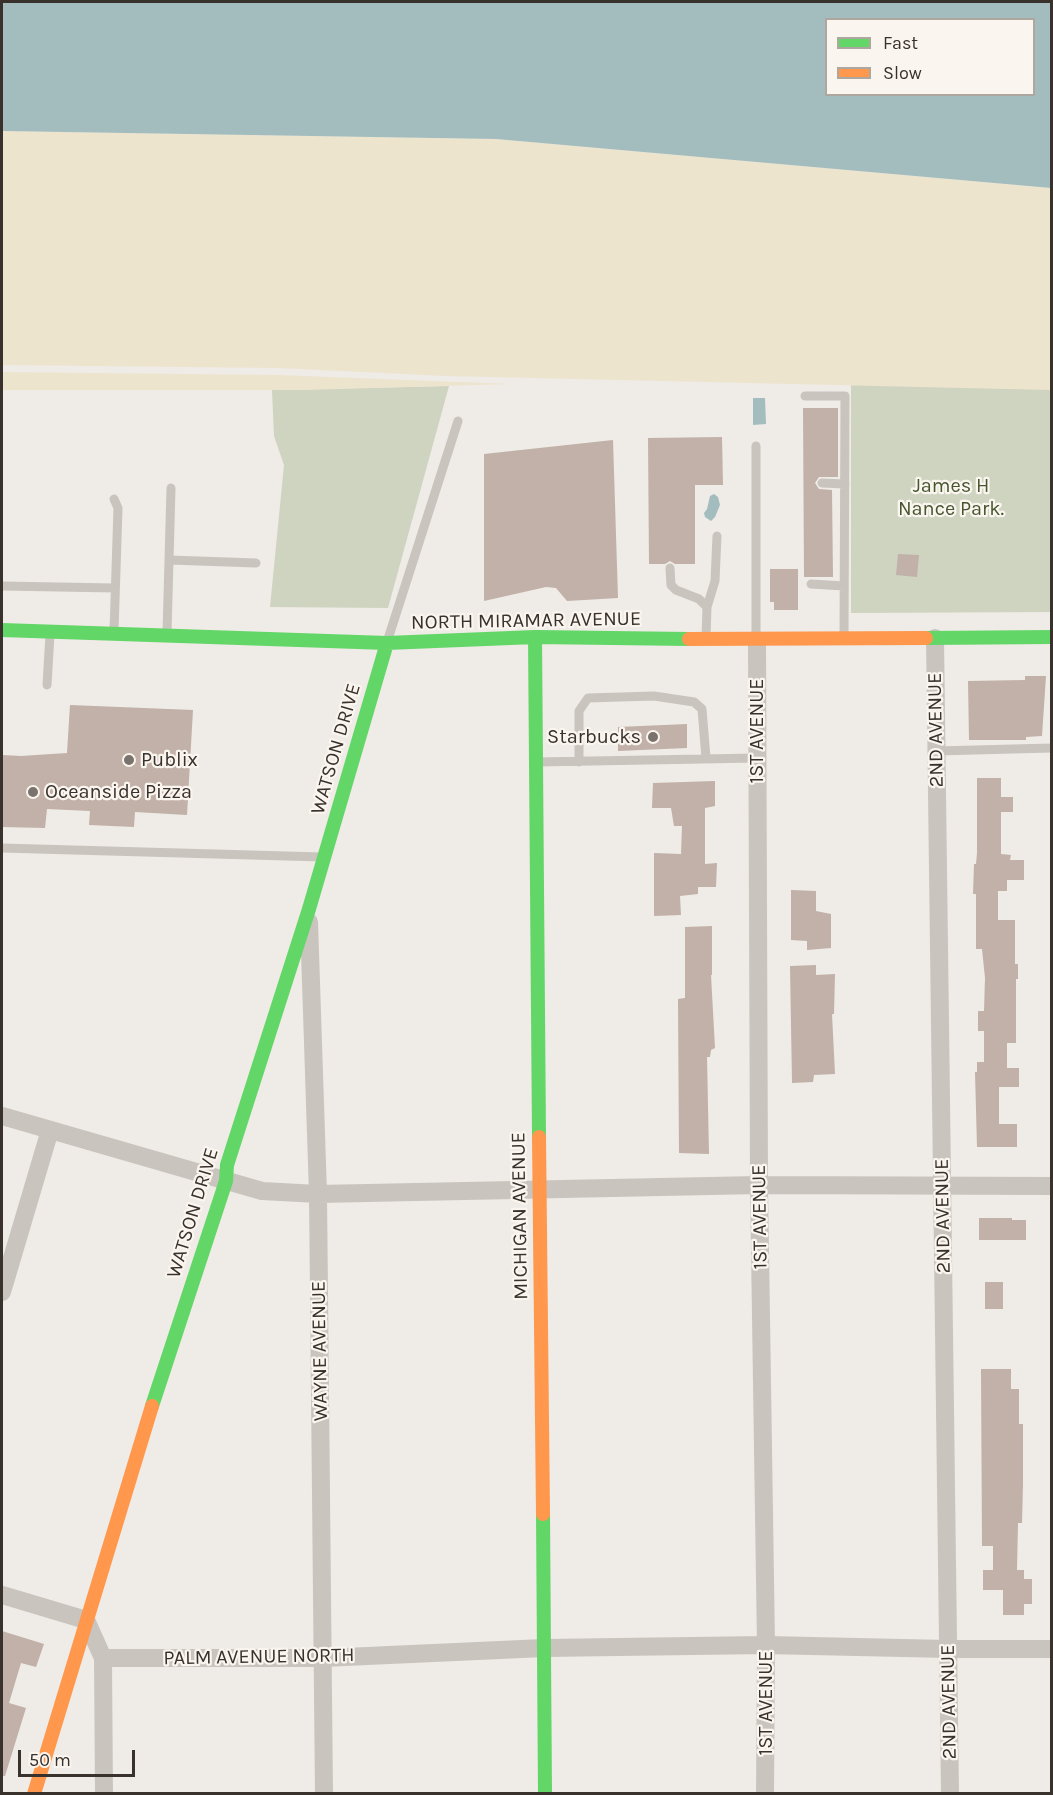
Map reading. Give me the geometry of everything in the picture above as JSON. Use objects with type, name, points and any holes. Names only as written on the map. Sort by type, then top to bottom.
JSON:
[{"type":"street","name":"NORTH MIRAMAR AVENUE","points":[[2,630],[387,643],[535,637],[706,640],[1052,637]]},
{"type":"street","name":"MICHIGAN AVENUE","points":[[535,637],[545,1794]]},
{"type":"street","name":"2ND AVENUE","points":[[935,638],[950,1794]]},
{"type":"street","name":"1ST AVENUE","points":[[756,640],[759,1185],[766,1645],[765,1794]]},
{"type":"street","name":"WATSON DRIVE","points":[[34,1794],[148,1417],[226,1181],[227,1165],[309,909],[387,643]]},
{"type":"street","name":"WAYNE AVENUE","points":[[309,909],[318,1194],[324,1794]]},
{"type":"street","points":[[2,1116],[262,1191],[318,1194],[759,1185],[1052,1186]]},
{"type":"street","points":[[2,1292],[50,1130]]},
{"type":"street","points":[[2,1595],[86,1620],[103,1658],[104,1794]]},
{"type":"street","name":"PALM AVENUE NORTH","points":[[103,1658],[323,1658],[544,1648],[766,1645],[1052,1649]]},
{"type":"lane","points":[[805,396],[845,396],[844,639]]},
{"type":"lane","points":[[387,643],[458,421]]},
{"type":"lane","points":[[756,446],[756,640]]},
{"type":"lane","points":[[822,483],[845,484]]},
{"type":"lane","points":[[167,635],[171,488]]},
{"type":"lane","points":[[114,499],[118,508],[114,634]]},
{"type":"lane","points":[[706,640],[707,608],[715,581],[717,536]]},
{"type":"lane","points":[[169,560],[256,563]]},
{"type":"lane","points":[[670,568],[671,585],[676,590],[699,599],[707,608]]},
{"type":"lane","points":[[811,584],[844,586]]},
{"type":"lane","points":[[2,586],[116,588]]},
{"type":"lane","points":[[47,686],[50,632]]},
{"type":"lane","points":[[579,762],[579,711],[588,698],[654,696],[694,702],[702,709],[706,758]]},
{"type":"lane","points":[[936,751],[1052,748]]},
{"type":"lane","points":[[536,762],[757,758]]},
{"type":"lane","points":[[2,848],[324,857]]},
{"type":"green space","name":"James H Nance Park.","points":[[1051,334],[1051,612],[851,613],[851,338]]},
{"type":"green space","points":[[449,386],[388,608],[270,607],[284,465],[274,436],[272,390]]},
{"type":"sand","points":[[2,131],[496,139],[1051,188],[1051,390],[446,376],[278,368],[2,365]]},
{"type":"sand","points":[[2,372],[278,375],[510,384],[304,390],[2,390]]},
{"type":"water","points":[[2,2],[1051,2],[1051,188],[496,139],[2,131]]},
{"type":"water","points":[[753,398],[765,398],[766,424],[753,425]]},
{"type":"water","points":[[714,494],[718,497],[720,505],[711,521],[705,517],[704,513],[710,496]]},
{"type":"building","points":[[803,408],[838,408],[838,477],[819,477],[815,483],[819,489],[832,490],[833,577],[804,577]]},
{"type":"building","points":[[722,437],[723,485],[695,485],[695,564],[675,564],[670,561],[665,564],[649,564],[648,438]]},
{"type":"building","points":[[613,440],[618,598],[567,601],[556,588],[546,587],[484,601],[484,454]]},
{"type":"building","points":[[898,554],[919,555],[917,577],[896,575]]},
{"type":"building","points":[[770,569],[798,569],[798,610],[774,610],[774,602],[770,602]]},
{"type":"building","points":[[1025,676],[1046,676],[1042,736],[1026,737],[1026,740],[969,740],[968,681],[1025,680]]},
{"type":"building","name":"Publix","points":[[70,705],[193,710],[187,815],[135,812],[134,827],[89,825],[90,811],[47,809],[45,828],[2,827],[2,755],[67,753]]},
{"type":"building","name":"Starbucks","points":[[687,724],[687,748],[618,751],[618,727]]},
{"type":"building","points":[[977,778],[1001,778],[1001,797],[1013,797],[1013,812],[1001,812],[1001,854],[1011,855],[1010,860],[1024,860],[1024,880],[1007,880],[1007,891],[998,891],[998,920],[1015,920],[1015,964],[1018,964],[1016,1043],[1007,1043],[1007,1068],[1019,1068],[1019,1087],[999,1087],[999,1124],[1017,1124],[1017,1147],[977,1147],[975,1072],[977,1072],[977,1062],[984,1062],[984,1031],[978,1031],[978,1011],[984,1011],[985,978],[982,949],[976,949],[976,894],[973,894],[974,864],[976,864],[977,853]]},
{"type":"building","points":[[715,781],[715,806],[705,808],[705,864],[717,863],[716,887],[698,887],[698,894],[680,896],[681,915],[654,916],[654,853],[681,854],[682,826],[674,826],[671,808],[652,808],[653,783]]},
{"type":"building","points":[[791,890],[816,891],[816,911],[831,914],[831,948],[807,950],[807,941],[791,940]]},
{"type":"building","points":[[712,926],[711,975],[715,1048],[711,1050],[710,1057],[707,1057],[709,1154],[679,1153],[678,999],[685,998],[685,927]]},
{"type":"building","points":[[816,965],[816,975],[835,974],[834,1014],[832,1014],[835,1074],[814,1075],[813,1082],[792,1083],[790,966]]},
{"type":"building","points":[[979,1218],[1026,1220],[1026,1240],[979,1240]]},
{"type":"building","points":[[985,1282],[1003,1282],[1003,1309],[985,1309]]},
{"type":"building","points":[[981,1369],[1011,1369],[1011,1389],[1019,1389],[1019,1424],[1023,1424],[1023,1484],[1022,1523],[1018,1523],[1017,1570],[1024,1570],[1024,1579],[1032,1579],[1032,1604],[1024,1604],[1024,1615],[1003,1615],[1003,1590],[983,1590],[983,1570],[993,1570],[993,1546],[982,1546]]},
{"type":"building","points":[[2,1631],[44,1644],[36,1667],[21,1663],[9,1703],[26,1708],[5,1776],[2,1776]]},
{"type":"traffic: fast","points":[[2,630],[387,643],[535,637],[689,639]]},
{"type":"traffic: fast","points":[[535,637],[539,1137]]},
{"type":"traffic: fast","points":[[926,638],[1052,637]]},
{"type":"traffic: fast","points":[[152,1406],[226,1181],[227,1165],[309,909],[387,643]]},
{"type":"traffic: fast","points":[[543,1514],[545,1794]]},
{"type":"traffic: slow","points":[[689,639],[926,638]]},
{"type":"traffic: slow","points":[[539,1137],[543,1514]]},
{"type":"traffic: slow","points":[[34,1794],[152,1406]]},
{"type":"place","name":"Starbucks","points":[[653,737]]},
{"type":"place","name":"Publix","points":[[129,760]]},
{"type":"place","name":"Oceanside Pizza","points":[[33,792]]}]
